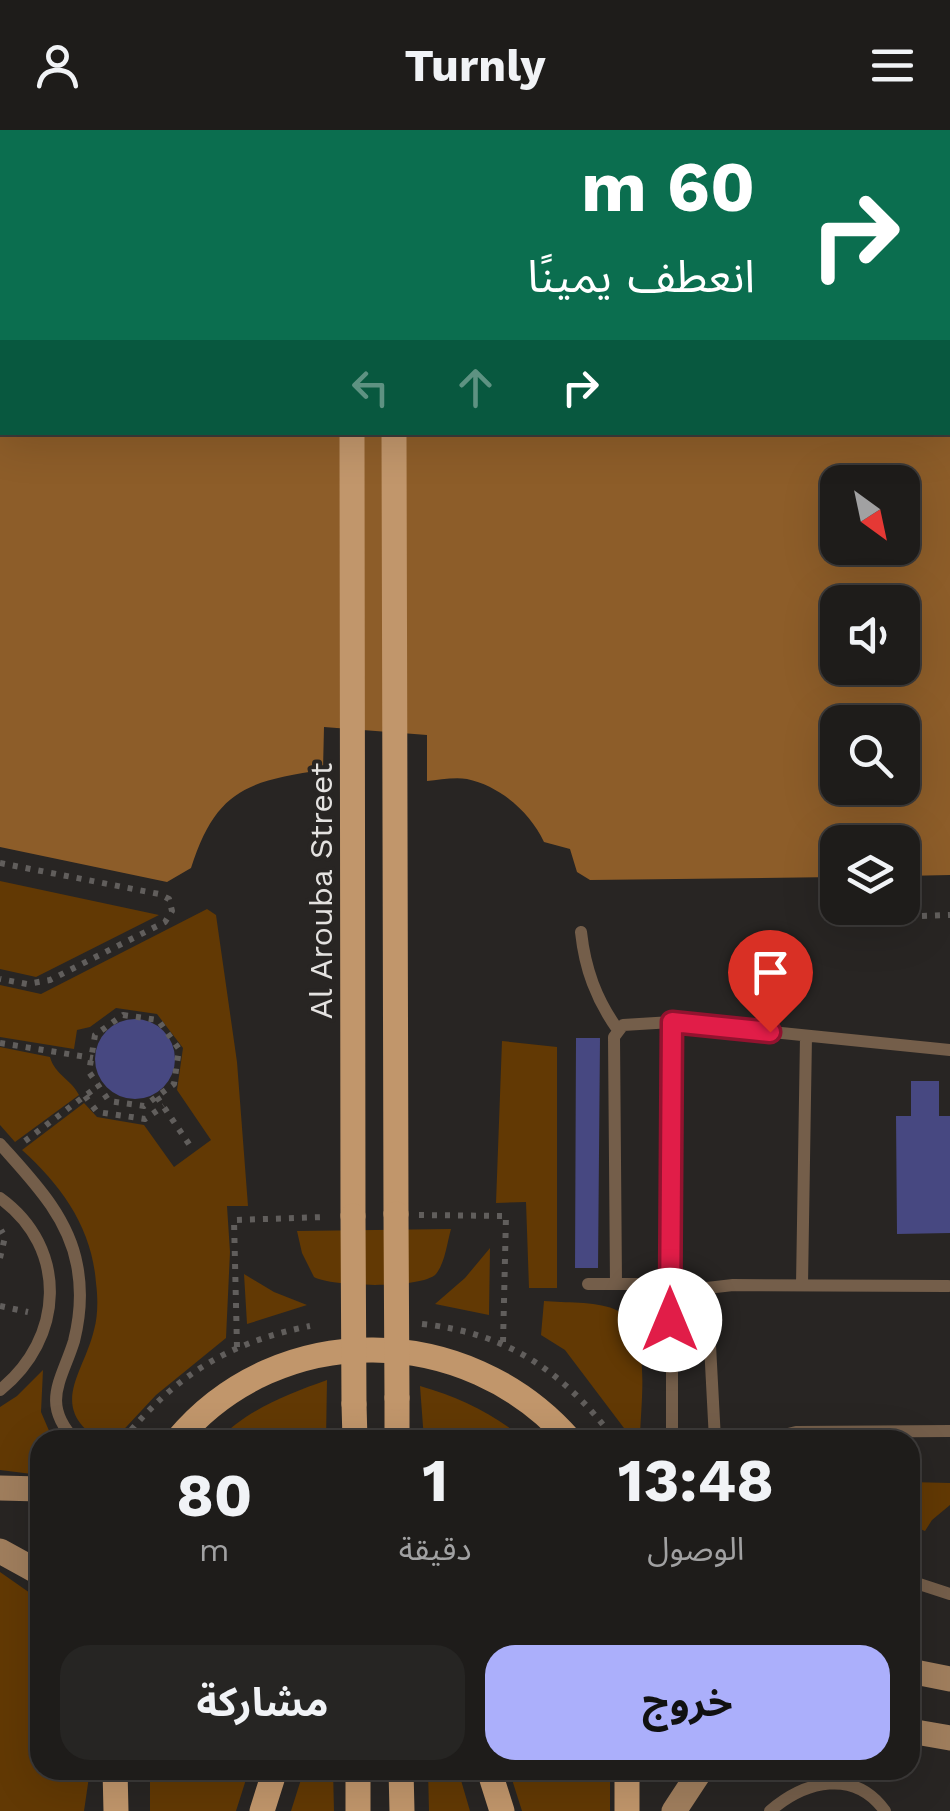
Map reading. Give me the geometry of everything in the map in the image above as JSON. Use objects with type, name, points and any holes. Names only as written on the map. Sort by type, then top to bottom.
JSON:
[{"type":"main road","name":"Al Arouba Street","points":[[352,435],[354,1430]]},
{"type":"main road","points":[[394,435],[397,1430]]},
{"type":"main road","points":[[187,1430],[213,1404],[272,1370],[304,1358],[370,1348],[421,1353],[470,1367],[529,1400],[560,1430]]},
{"type":"main road","points":[[0,1488],[30,1490]]},
{"type":"main road","points":[[0,1551],[30,1568]]},
{"type":"main road","points":[[920,1673],[950,1678]]},
{"type":"main road","points":[[920,1733],[950,1738]]},
{"type":"main road","points":[[115,1780],[116,1811]]},
{"type":"main road","points":[[262,1811],[272,1780]]},
{"type":"main road","points":[[358,1780],[358,1811]]},
{"type":"main road","points":[[401,1780],[402,1811]]},
{"type":"main road","points":[[493,1780],[502,1811]]},
{"type":"main road","points":[[626,1780],[627,1811]]},
{"type":"main road","points":[[674,1811],[695,1780]]},
{"type":"lane","points":[[581,932],[588,974],[600,1003],[618,1030]]},
{"type":"lane","points":[[616,1284],[614,1037],[629,1022],[672,1022],[950,1050]]},
{"type":"lane","points":[[672,1022],[672,1430]]},
{"type":"lane","points":[[802,1285],[806,1036]]},
{"type":"lane","points":[[4,1148],[53,1206],[69,1236],[78,1269],[77,1328],[60,1374],[56,1398],[67,1430]]},
{"type":"lane","points":[[0,1198],[37,1239],[50,1297],[42,1339],[31,1360],[0,1390]]},
{"type":"lane","points":[[588,1284],[707,1288],[733,1284],[948,1286]]},
{"type":"lane","points":[[707,1288],[714,1430]]},
{"type":"lane","points":[[920,1431],[950,1431]]},
{"type":"lane","points":[[920,1584],[950,1594]]},
{"type":"lane","points":[[770,1811],[797,1791],[834,1780]]},
{"type":"lane","points":[[850,1780],[885,1811]]},
{"type":"path","points":[[0,863],[159,894],[169,899],[172,911],[165,922],[50,980],[26,984],[0,979]]},
{"type":"path","points":[[922,916],[950,915]]},
{"type":"path","points":[[123,1015],[158,1020],[180,1049],[174,1084],[144,1106],[125,1100],[109,1101],[98,1086],[89,1072],[95,1035],[123,1015]]},
{"type":"path","points":[[0,1042],[93,1058]]},
{"type":"path","points":[[4,1148],[98,1086]]},
{"type":"path","points":[[86,1096],[98,1112],[145,1119],[164,1106]]},
{"type":"path","points":[[157,1097],[193,1150]]},
{"type":"path","points":[[122,1116],[125,1100]]},
{"type":"path","points":[[427,1214],[506,1216],[503,1344]]},
{"type":"path","points":[[236,1346],[234,1220],[327,1217]]},
{"type":"path","points":[[0,1229],[4,1237],[0,1258]]},
{"type":"shaded area","points":[[0,435],[950,435],[950,875],[920,876],[920,825],[820,825],[820,877],[590,880],[577,872],[570,849],[544,842],[522,811],[502,794],[467,779],[427,781],[427,735],[324,727],[323,770],[274,779],[238,794],[211,821],[191,868],[167,882],[0,847]]},
{"type":"shaded area","points":[[0,881],[159,915],[36,977],[0,969]]},
{"type":"shaded area","points":[[207,909],[216,915],[237,1062],[248,1206],[227,1206],[230,1252],[226,1338],[156,1395],[123,1430],[87,1430],[75,1415],[73,1389],[97,1313],[93,1263],[81,1226],[62,1193],[22,1150],[84,1103],[97,1117],[144,1125],[174,1167],[211,1140],[177,1090],[183,1048],[157,1014],[116,1008],[90,1027],[77,1030],[74,1049],[0,1037],[0,985],[41,994]]},
{"type":"shaded area","points":[[502,1041],[557,1047],[557,1288],[529,1288],[526,1202],[496,1203]]},
{"type":"shaded area","points":[[0,1047],[50,1057],[79,1095],[15,1142],[0,1125]]},
{"type":"shaded area","points":[[451,1229],[436,1274],[414,1282],[376,1285],[314,1277],[297,1231]]},
{"type":"shaded area","points":[[490,1248],[489,1315],[435,1304],[465,1278]]},
{"type":"shaded area","points":[[244,1274],[274,1292],[307,1305],[247,1324]]},
{"type":"shaded area","points":[[544,1301],[598,1305],[627,1318],[640,1348],[640,1430],[625,1430],[565,1350],[541,1335]]},
{"type":"shaded area","points":[[43,1370],[41,1412],[49,1430],[30,1430],[30,1474],[0,1470],[0,1407]]},
{"type":"shaded area","points":[[327,1380],[326,1430],[229,1430],[255,1411]]},
{"type":"shaded area","points":[[420,1386],[476,1407],[512,1430],[423,1430]]},
{"type":"shaded area","points":[[920,1482],[950,1483],[950,1505],[925,1531],[920,1529]]},
{"type":"shaded area","points":[[0,1572],[30,1593],[30,1780],[89,1780],[84,1811],[0,1811]]},
{"type":"shaded area","points":[[150,1780],[246,1780],[236,1811],[150,1811]]},
{"type":"shaded area","points":[[301,1780],[333,1780],[334,1811],[291,1811]]},
{"type":"shaded area","points":[[428,1780],[461,1780],[470,1811],[429,1811]]},
{"type":"shaded area","points":[[512,1780],[610,1780],[610,1811],[522,1811]]},
{"type":"building","points":[[135,1019],[150,1022],[163,1031],[172,1044],[172,1074],[163,1087],[150,1096],[135,1099],[120,1096],[107,1087],[98,1074],[95,1059],[98,1044],[107,1031],[120,1022]]},
{"type":"building","points":[[576,1038],[600,1038],[598,1268],[575,1268]]},
{"type":"building","points":[[911,1081],[939,1081],[939,1116],[950,1116],[950,1233],[897,1234],[896,1116],[911,1116]]},
{"type":"route","points":[[670,1320],[672,1022],[770,1032]]}]
